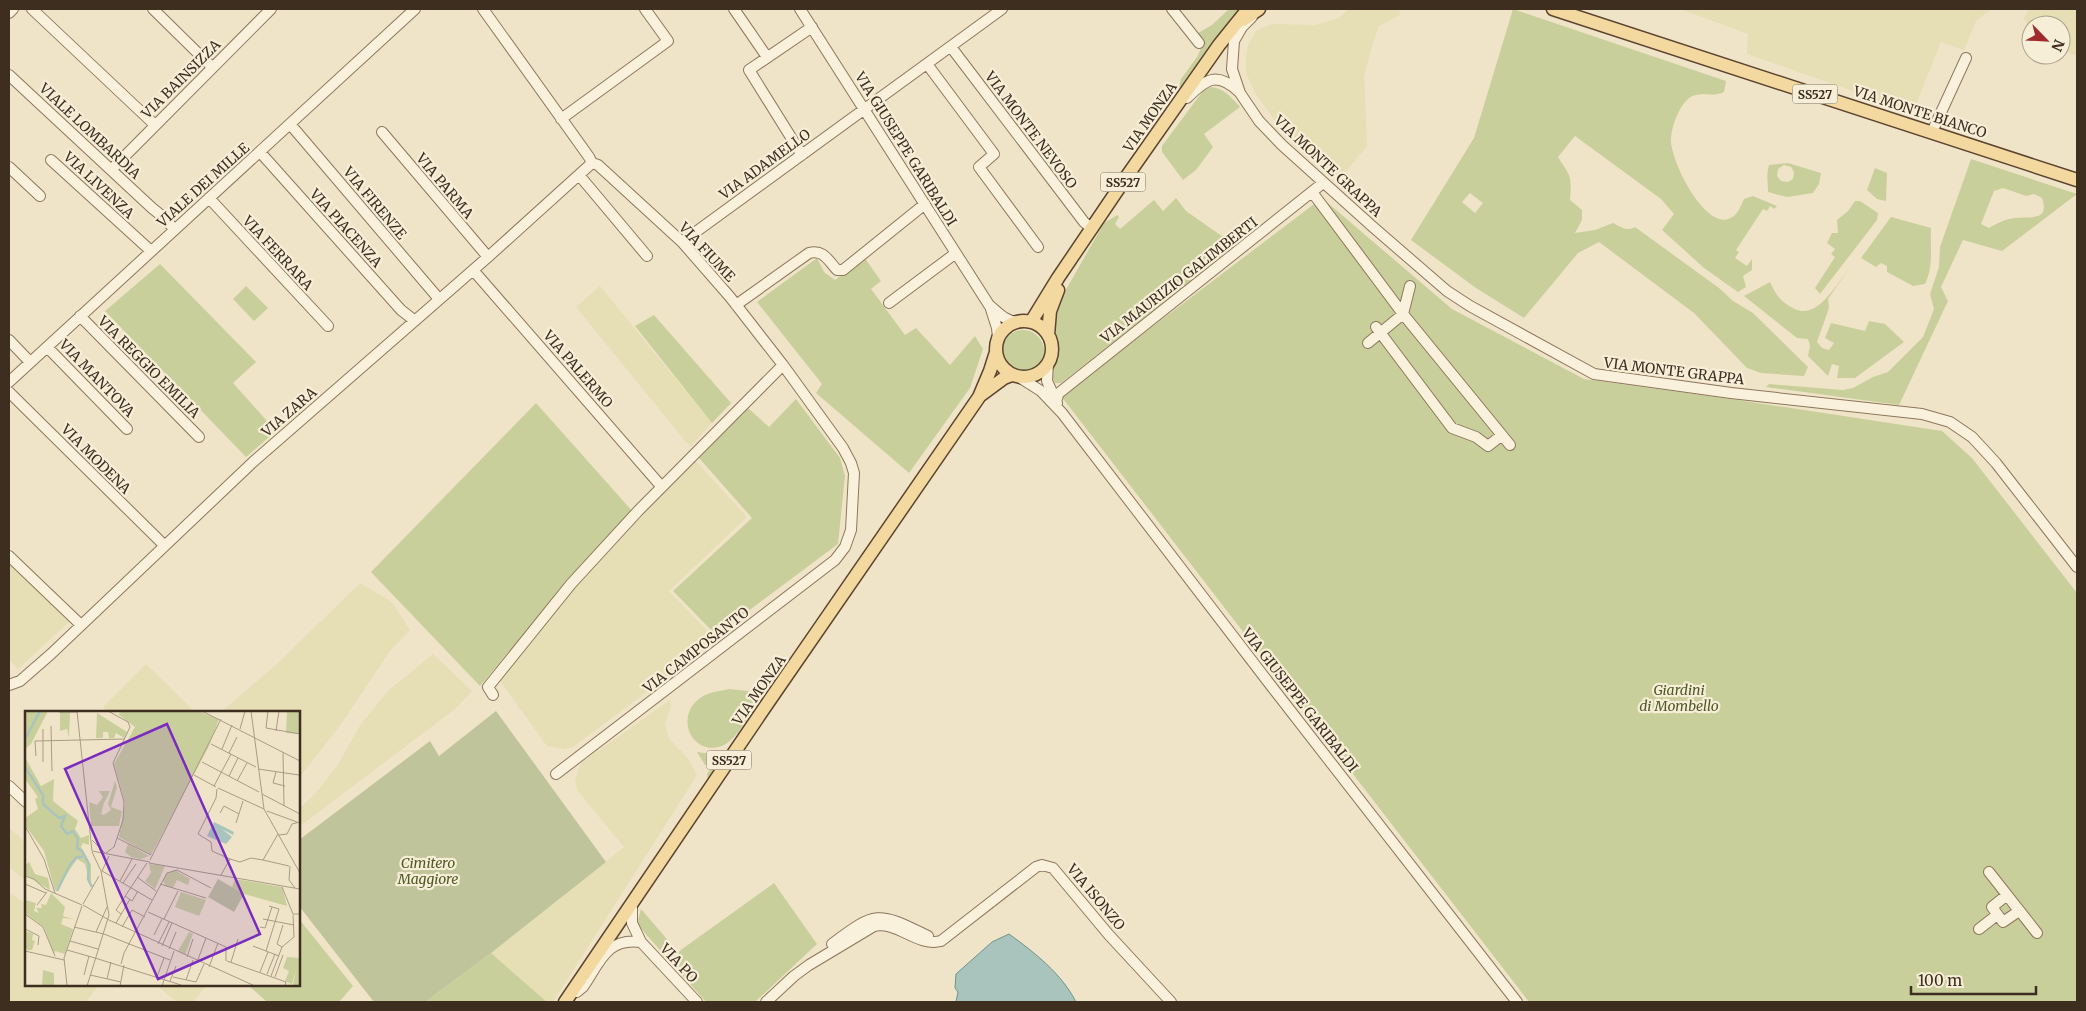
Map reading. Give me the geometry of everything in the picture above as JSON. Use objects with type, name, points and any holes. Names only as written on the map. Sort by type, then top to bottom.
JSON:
[{"type":"main road","name":"VIA MONZA","points":[[1024,322],[1078,250],[1219,45],[1248,9]]},
{"type":"main road","name":"VIA MONZA","points":[[1234,28],[1252,12],[1260,9]]},
{"type":"main road","name":"VIA MONTE BIANCO","points":[[1553,9],[2077,180]]},
{"type":"main road","name":"VIA MONZA","points":[[1048,335],[1050,311],[1078,250]]},
{"type":"main road","points":[[1024,322],[1040,326],[1048,335],[1052,349],[1048,364],[1035,375],[1015,376],[1000,364],[996,352],[998,338],[1006,328],[1024,322]]},
{"type":"main road","name":"VIA MONZA","points":[[565,1002],[765,707],[979,397],[996,352]]},
{"type":"main road","name":"VIA MONZA","points":[[979,397],[1004,378],[1015,376]]},
{"type":"street","points":[[9,13],[13,9]]},
{"type":"street","points":[[32,9],[155,125]]},
{"type":"street","points":[[153,9],[212,67]]},
{"type":"street","name":"VIA BAINSIZZA","points":[[111,170],[271,9]]},
{"type":"street","name":"VIALE DEI MILLE","points":[[9,382],[416,9]]},
{"type":"street","name":"VIA FIUME","points":[[483,9],[592,163],[598,165],[682,242],[736,304],[843,448],[854,473],[848,542]]},
{"type":"street","points":[[562,119],[668,41],[645,9]]},
{"type":"street","points":[[734,9],[767,57]]},
{"type":"street","name":"VIA GIUSEPPE GARIBALDI","points":[[800,9],[990,305],[1012,322],[1024,322]]},
{"type":"street","name":"VIA ADAMELLO","points":[[682,242],[1002,9]]},
{"type":"street","points":[[1172,9],[1198,43]]},
{"type":"street","name":"VIA MONTE GRAPPA","points":[[1260,9],[1242,27],[1234,41],[1232,69],[1240,93],[1259,121],[1272,135],[1323,183],[1448,291],[1470,306],[1594,374],[1731,393],[1922,414],[1950,422],[1960,427],[1982,447],[2077,567]]},
{"type":"street","points":[[802,154],[749,70],[812,27]]},
{"type":"street","name":"VIA MONTE NEVOSO","points":[[951,46],[1084,222],[1092,229]]},
{"type":"street","points":[[1932,132],[1966,58]]},
{"type":"street","points":[[927,64],[994,154],[979,167],[1038,247]]},
{"type":"street","name":"VIALE LOMBARDIA","points":[[9,75],[167,220],[174,230]]},
{"type":"street","name":"VIA MONTE GRAPPA","points":[[1170,115],[1206,81],[1223,81],[1240,93]]},
{"type":"street","name":"VIA FIRENZE","points":[[290,124],[439,299]]},
{"type":"street","name":"VIA PARMA","points":[[382,132],[488,257]]},
{"type":"street","name":"VIA PIACENZA","points":[[260,152],[401,310],[414,320]]},
{"type":"street","name":"VIA LIVENZA","points":[[51,160],[151,251]]},
{"type":"street","name":"VIA ZARA","points":[[9,685],[20,681],[271,446],[488,257],[592,163]]},
{"type":"street","points":[[9,166],[40,196]]},
{"type":"street","points":[[579,175],[647,256]]},
{"type":"street","name":"VIA MAURIZIO GALIMBERTI","points":[[1056,401],[1059,393],[1323,183]]},
{"type":"street","points":[[1312,192],[1403,314],[1510,444]]},
{"type":"street","name":"VIA FERRARA","points":[[209,198],[328,326]]},
{"type":"street","points":[[736,304],[810,253],[816,251],[822,252],[837,270],[843,270],[925,204]]},
{"type":"street","points":[[889,303],[956,253]]},
{"type":"street","name":"VIA PALERMO","points":[[473,270],[661,486]]},
{"type":"street","points":[[1368,343],[1378,330],[1403,314],[1410,286]]},
{"type":"street","name":"VIA GIUSEPPE GARIBALDI","points":[[990,305],[998,338]]},
{"type":"street","name":"VIA REGGIO EMILIA","points":[[80,316],[200,437]]},
{"type":"street","points":[[1378,330],[1452,428],[1476,437],[1488,446],[1502,435]]},
{"type":"street","points":[[9,340],[30,362]]},
{"type":"street","name":"VIA MANTOVA","points":[[47,347],[127,430]]},
{"type":"street","name":"VIA GIUSEPPE GARIBALDI","points":[[1048,364],[1047,381],[1062,413]]},
{"type":"street","points":[[490,691],[571,584],[661,486],[783,365]]},
{"type":"street","name":"VIA GIUSEPPE GARIBALDI","points":[[1015,376],[1041,391],[1062,413],[1517,1002]]},
{"type":"street","name":"VIA MODENA","points":[[9,392],[164,545]]},
{"type":"street","name":"VIA CAMPOSANTO","points":[[556,774],[835,560],[848,542]]},
{"type":"street","points":[[9,556],[81,625]]},
{"type":"street","points":[[9,786],[25,801]]},
{"type":"street","name":"VIA ISONZO","points":[[766,1002],[809,965],[878,925],[886,925],[926,942],[941,941],[1036,867],[1048,865],[1057,872],[1109,935],[1171,1002]]},
{"type":"street","points":[[1989,872],[2037,933]]},
{"type":"street","points":[[2007,895],[1992,907],[2003,922],[2019,911]]},
{"type":"street","name":"VIA PO","points":[[632,903],[632,923],[642,942],[697,1002]]},
{"type":"street","points":[[1978,929],[1997,915]]},
{"type":"street","name":"VIA PO","points":[[573,991],[577,992],[583,987],[612,946],[625,941],[642,942]]},
{"type":"shaded area","points":[[1348,9],[1399,9],[1400,15],[1379,26],[1364,76],[1367,146],[1339,180],[1287,137],[1255,93],[1246,73],[1246,59],[1248,46],[1256,31],[1272,24],[1316,25],[1339,18]]},
{"type":"shaded area","points":[[1680,9],[1991,9],[1976,21],[1964,50],[1941,42],[1913,112],[1747,54],[1748,34]]},
{"type":"shaded area","points":[[2029,9],[2077,9],[2077,56],[2071,54],[2071,15],[2026,15]]},
{"type":"shaded area","points":[[600,286],[712,423],[690,447],[576,307]]},
{"type":"shaded area","points":[[693,458],[747,517],[669,591],[716,640],[573,747],[564,749],[547,746],[500,681],[597,558]]},
{"type":"shaded area","points":[[9,563],[70,621],[18,669],[9,660]]},
{"type":"shaded area","points":[[360,583],[392,602],[410,630],[390,651],[339,727],[300,777],[300,711],[222,711],[278,663]]},
{"type":"shaded area","points":[[433,654],[472,691],[455,709],[300,826],[300,808],[315,794],[337,766],[361,724],[388,691]]},
{"type":"shaded area","points":[[146,664],[194,711],[106,711],[103,707]]},
{"type":"shaded area","points":[[670,700],[671,707],[665,723],[669,739],[688,758],[697,775],[553,1002],[547,1002],[491,953],[624,847],[577,790],[575,779],[581,763]]},
{"type":"shaded area","points":[[9,827],[25,843],[25,880],[9,867]]},
{"type":"shaded area","points":[[9,892],[25,903],[25,986],[98,986],[86,1002],[9,1002]]},
{"type":"shaded area","points":[[157,986],[206,986],[193,1002],[177,1002]]},
{"type":"green space","points":[[1229,9],[1242,9],[1185,81],[1176,98],[1181,79],[1197,57],[1203,44],[1198,33],[1212,25]]},
{"type":"green space","points":[[1513,9],[1726,81],[1724,92],[1692,96],[1684,103],[1676,117],[1671,138],[1672,148],[1682,175],[1689,189],[1708,213],[1718,219],[1731,218],[1738,211],[1744,199],[1753,196],[1777,206],[1774,209],[1770,206],[1767,211],[1763,209],[1736,250],[1739,252],[1735,258],[1747,266],[1752,259],[1752,270],[1743,276],[1746,287],[1738,292],[1704,268],[1662,230],[1674,214],[1661,199],[1575,136],[1558,157],[1570,177],[1570,200],[1582,210],[1582,220],[1575,233],[1595,230],[1613,223],[1627,229],[1635,227],[1719,288],[1733,301],[1753,313],[1808,367],[1804,376],[1761,373],[1747,368],[1694,313],[1599,242],[1578,253],[1524,318],[1476,288],[1411,240],[1474,138]],"holes":[[[1470,193],[1483,203],[1475,213],[1462,202]]]},
{"type":"green space","points":[[1209,87],[1223,91],[1240,107],[1204,134],[1213,147],[1196,170],[1183,180],[1162,152],[1162,146],[1202,92]]},
{"type":"green space","points":[[1971,159],[2077,194],[2002,251],[1963,240],[1941,287],[1948,301],[1899,405],[1766,387],[1769,384],[1843,390],[1853,388],[1873,377],[1888,372],[1923,337],[1934,309],[1930,294],[1939,267],[1940,247]],"holes":[[[2003,188],[2026,196],[2034,194],[2042,198],[2044,206],[2041,214],[2032,217],[2008,219],[1989,228],[1981,224],[1994,191]]]},
{"type":"green space","points":[[1788,163],[1821,173],[1819,184],[1813,193],[1787,197],[1768,192],[1767,176],[1769,165]],"holes":[[[1784,165],[1791,167],[1794,172],[1793,179],[1788,182],[1781,181],[1777,176],[1778,169]]]},
{"type":"green space","points":[[1875,168],[1887,173],[1886,201],[1877,199],[1867,190]]},
{"type":"green space","points":[[1176,198],[1186,211],[1236,246],[1061,383],[1055,383],[1052,368],[1057,349],[1055,322],[1060,300],[1104,223],[1117,215],[1119,217],[1115,224],[1120,229],[1154,200],[1163,211]]},
{"type":"green space","name":"Giardini di Mombello","points":[[1322,198],[1452,309],[1584,379],[1942,431],[1972,458],[2077,593],[2077,1002],[1529,1002],[1061,396]]},
{"type":"green space","points":[[1855,201],[1860,201],[1878,213],[1877,220],[1820,294],[1815,288],[1835,257],[1831,254],[1835,249],[1827,243],[1832,233],[1838,233],[1837,220],[1848,211]]},
{"type":"green space","points":[[1891,217],[1931,228],[1931,263],[1925,284],[1913,286],[1887,272],[1887,266],[1881,263],[1876,267],[1861,258]]},
{"type":"green space","points":[[864,257],[881,281],[871,289],[905,335],[916,328],[950,365],[975,336],[983,349],[970,388],[909,473],[816,393],[822,384],[757,302],[817,258],[824,272],[835,280]]},
{"type":"green space","points":[[160,264],[256,362],[233,383],[276,431],[246,457],[105,311]]},
{"type":"green space","points":[[1848,270],[1828,299],[1829,308],[1817,342],[1822,348],[1829,350],[1834,343],[1825,338],[1831,323],[1865,331],[1869,321],[1885,324],[1904,342],[1855,378],[1837,378],[1839,366],[1832,364],[1828,376],[1808,356],[1810,346],[1808,339],[1797,338],[1744,296],[1770,282],[1776,294],[1785,303],[1801,311],[1810,310],[1825,300]]},
{"type":"green space","points":[[246,286],[268,308],[254,321],[233,299]]},
{"type":"green space","points":[[654,315],[731,403],[712,423],[635,326]]},
{"type":"green space","points":[[1019,330],[1027,330],[1038,336],[1044,351],[1038,366],[1027,372],[1019,372],[1008,366],[1002,355],[1002,347],[1008,336]]},
{"type":"green space","points":[[796,399],[840,458],[845,476],[838,544],[716,635],[673,591],[752,518],[699,458],[748,408],[769,427]]},
{"type":"green space","points":[[536,403],[634,513],[549,603],[480,686],[371,572]]},
{"type":"green space","points":[[729,689],[748,691],[760,698],[743,725],[727,743],[711,748],[702,746],[690,732],[687,723],[689,713],[694,704],[703,696]]},
{"type":"green space","name":"Cimitero Maggiore","points":[[496,711],[606,862],[491,953],[425,1002],[374,1002],[300,907],[300,839],[430,741],[439,756]]},
{"type":"green space","points":[[697,752],[712,754],[707,765],[705,765]]},
{"type":"green space","points":[[727,752],[708,780],[707,774],[721,753]]},
{"type":"green space","points":[[774,883],[817,944],[755,1002],[706,1002],[637,924],[641,909],[678,952]]},
{"type":"green space","points":[[300,920],[353,986],[339,1002],[267,1002],[249,986],[300,986]]},
{"type":"green space","points":[[491,953],[547,1002],[425,1002]]},
{"type":"water","points":[[1009,934],[1055,973],[1076,1002],[956,1002],[958,992],[955,988],[956,974],[992,942]]}]
